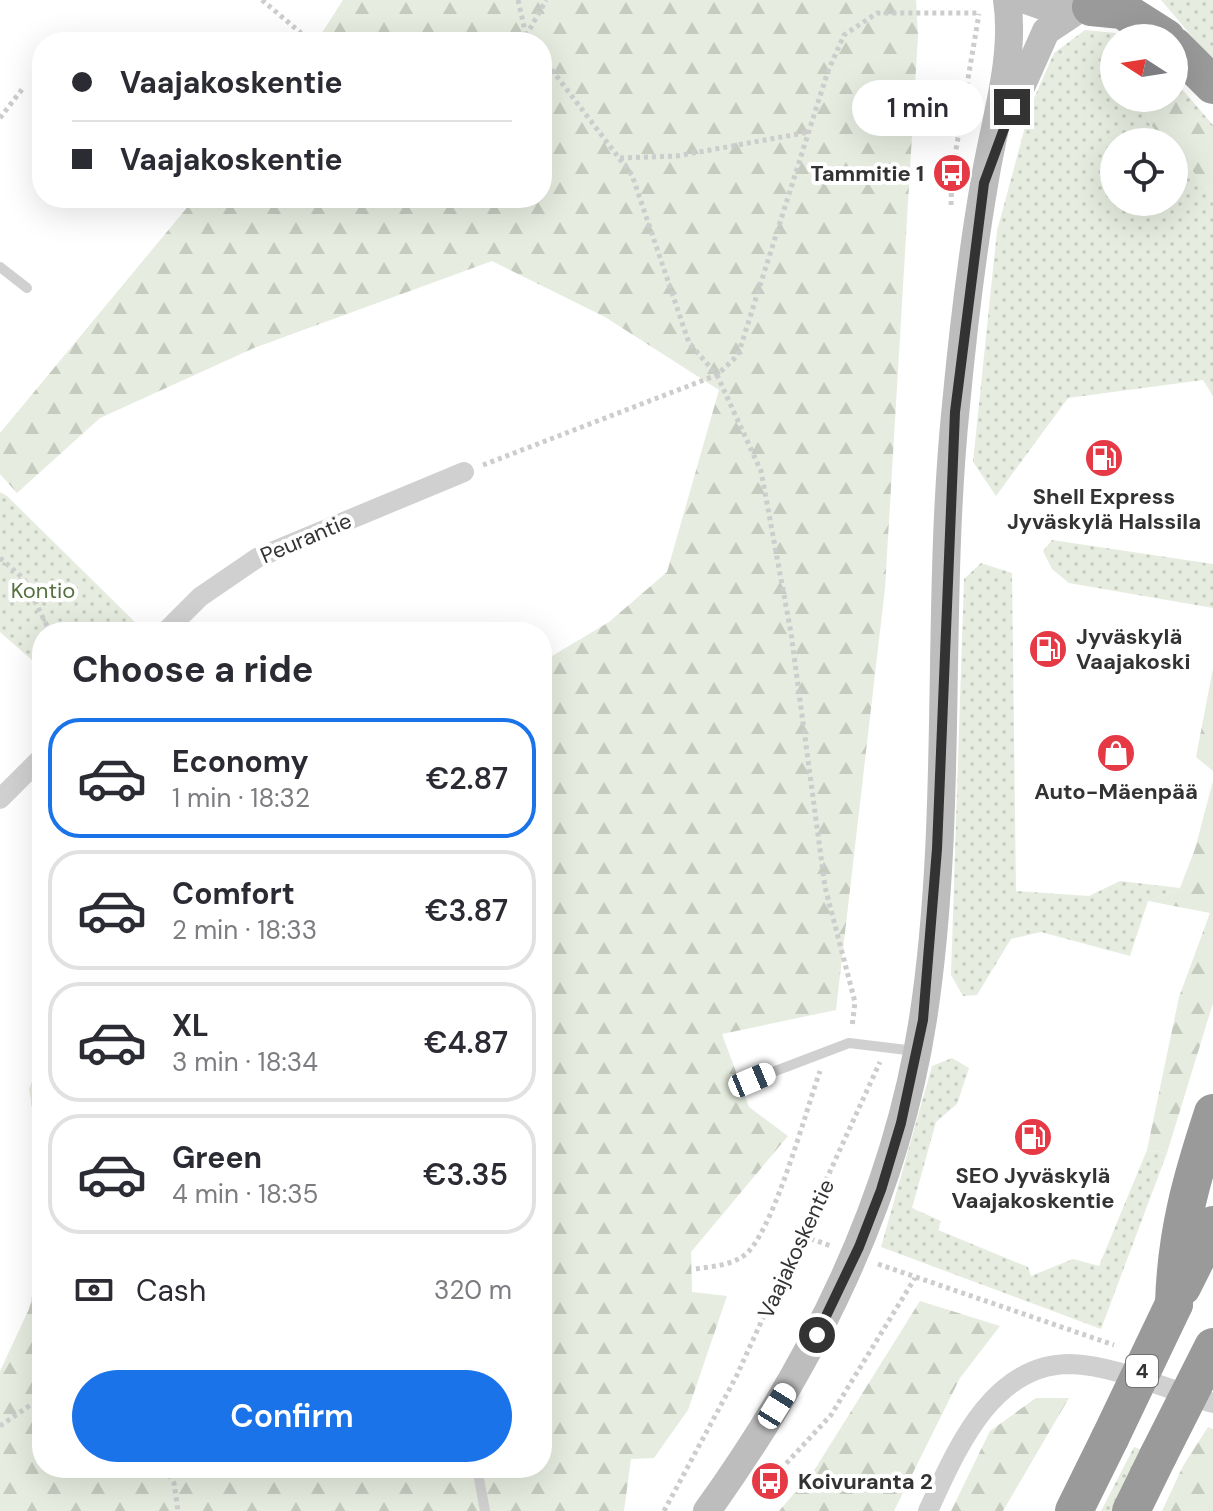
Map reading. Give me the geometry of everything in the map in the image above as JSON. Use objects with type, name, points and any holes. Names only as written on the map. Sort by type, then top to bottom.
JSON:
[{"type":"highway","points":[[1090,6],[1122,10],[1144,24]]},
{"type":"highway","points":[[1188,60],[1213,85]]},
{"type":"highway","points":[[1174,1304],[1175,1249],[1190,1184],[1213,1113]]},
{"type":"highway","name":"4","points":[[1074,1511],[1213,1225]]},
{"type":"highway","name":"4","points":[[1131,1511],[1213,1347]]},
{"type":"main road","points":[[707,1511],[794,1379],[859,1247],[901,1123],[917,1051],[928,981],[937,849],[955,412],[984,183],[1005,62],[1007,0]]},
{"type":"main road","points":[[1026,0],[1057,11],[1090,6]]},
{"type":"main road","points":[[984,183],[1035,51],[1046,31],[1090,6]]},
{"type":"street","name":"Peurantie","points":[[175,622],[200,597],[257,558],[464,472]]},
{"type":"street","points":[[0,799],[32,767]]},
{"type":"street","points":[[928,1511],[982,1413],[1000,1390],[1023,1374],[1070,1364],[1101,1369],[1213,1403]]},
{"type":"lane","points":[[0,267],[27,288]]},
{"type":"lane","points":[[752,1080],[849,1043],[917,1051]]},
{"type":"lane","points":[[479,1478],[485,1511]]},
{"type":"path","points":[[262,0],[300,32]]},
{"type":"path","points":[[518,0],[525,32]]},
{"type":"path","points":[[528,32],[546,0]]},
{"type":"path","points":[[962,122],[982,0]]},
{"type":"path","points":[[464,472],[717,375],[738,355],[809,132],[844,35],[877,13],[980,13]]},
{"type":"path","points":[[552,70],[632,175],[689,343],[717,375],[761,471],[791,633],[825,887],[855,1002],[849,1043]]},
{"type":"path","points":[[0,118],[23,88]]},
{"type":"path","points":[[620,158],[677,156],[809,132]]},
{"type":"path","points":[[0,558],[24,579],[45,622]]},
{"type":"path","name":"Vaajakoskentie","points":[[664,1511],[704,1442],[803,1236],[887,1046]]},
{"type":"path","points":[[696,1269],[728,1264],[748,1252],[785,1175],[827,1051]]},
{"type":"path","points":[[803,1236],[836,1248]]},
{"type":"path","points":[[875,1263],[1113,1344]]},
{"type":"path","points":[[770,1481],[831,1415],[915,1278]]},
{"type":"path","points":[[0,1426],[32,1404]]},
{"type":"path","points":[[171,1478],[178,1511]]},
{"type":"green space","points":[[343,0],[916,0],[918,35],[885,588],[836,1010],[722,1034],[749,1107],[788,1136],[691,1252],[692,1292],[727,1296],[688,1410],[654,1458],[631,1459],[624,1511],[0,1511],[0,1371],[29,1309],[32,1295],[32,1478],[552,1478],[552,656],[609,622],[667,572],[719,390],[605,317],[492,261],[254,348],[100,418],[17,493],[0,474],[0,433],[187,208],[552,208],[552,32],[322,32]]},
{"type":"green space","points":[[1161,0],[1213,0],[1213,61],[1188,32],[1188,24],[1181,24]]},
{"type":"green space","points":[[1085,30],[1100,32],[1100,112],[1148,112],[1148,122],[1154,128],[1100,128],[1100,216],[1188,216],[1188,166],[1213,195],[1213,396],[1203,380],[1068,398],[996,496],[973,462],[997,231],[1031,105],[1054,53]]},
{"type":"green space","points":[[1188,96],[1213,125],[1213,129],[1188,110]]},
{"type":"green space","points":[[1188,110],[1213,129],[1213,195],[1188,166],[1188,128],[1154,128],[1148,122],[1148,112]]},
{"type":"green space","name":"Kontio","points":[[0,492],[135,622],[32,622],[32,660],[0,632]]},
{"type":"green space","points":[[1052,540],[1213,564],[1213,608],[1069,583],[1052,569],[1043,551]]},
{"type":"green space","points":[[981,563],[1012,573],[1016,891],[1089,896],[1120,881],[1180,888],[1148,901],[1130,956],[1041,932],[1011,939],[977,995],[963,996],[951,975],[964,579]]},
{"type":"green space","points":[[1213,668],[1213,771],[1196,757]]},
{"type":"green space","points":[[1213,781],[1213,1003],[1167,1153],[1147,1150],[1179,997],[1210,913],[1148,901],[1180,888],[1195,849]]},
{"type":"green space","points":[[952,1058],[969,1068],[957,1104],[936,1122],[912,1208],[941,1221],[938,1230],[1028,1267],[1031,1276],[1073,1259],[1099,1266],[1147,1150],[1167,1153],[1101,1329],[881,1247],[932,1066]]},
{"type":"green space","points":[[920,1301],[1000,1326],[960,1378],[894,1511],[779,1511],[815,1469]]},
{"type":"green space","points":[[1036,1398],[1069,1398],[1003,1511],[951,1511],[990,1431]]},
{"type":"green space","points":[[1208,1427],[1213,1429],[1213,1511],[1162,1511],[1183,1466]]},
{"type":"green space","points":[[1134,1447],[1142,1450],[1112,1511],[1101,1511]]},
{"type":"place","name":"Tammitie 1","points":[[952,173]]},
{"type":"place","name":"Shell Express Jyväskylä Halssila","points":[[1104,458]]},
{"type":"place","name":"Jyväskylä Vaajakoski","points":[[1048,649]]},
{"type":"place","name":"Auto-Mäenpää","points":[[1116,753]]},
{"type":"place","name":"SEO Jyväskylä Vaajakoskentie","points":[[1033,1137]]},
{"type":"place","name":"Koivuranta 2","points":[[770,1481]]},
{"type":"route","points":[[817,1335],[859,1247],[881,1190],[901,1123],[923,1020],[937,849],[955,412],[967,297],[984,183],[1012,107]]}]
